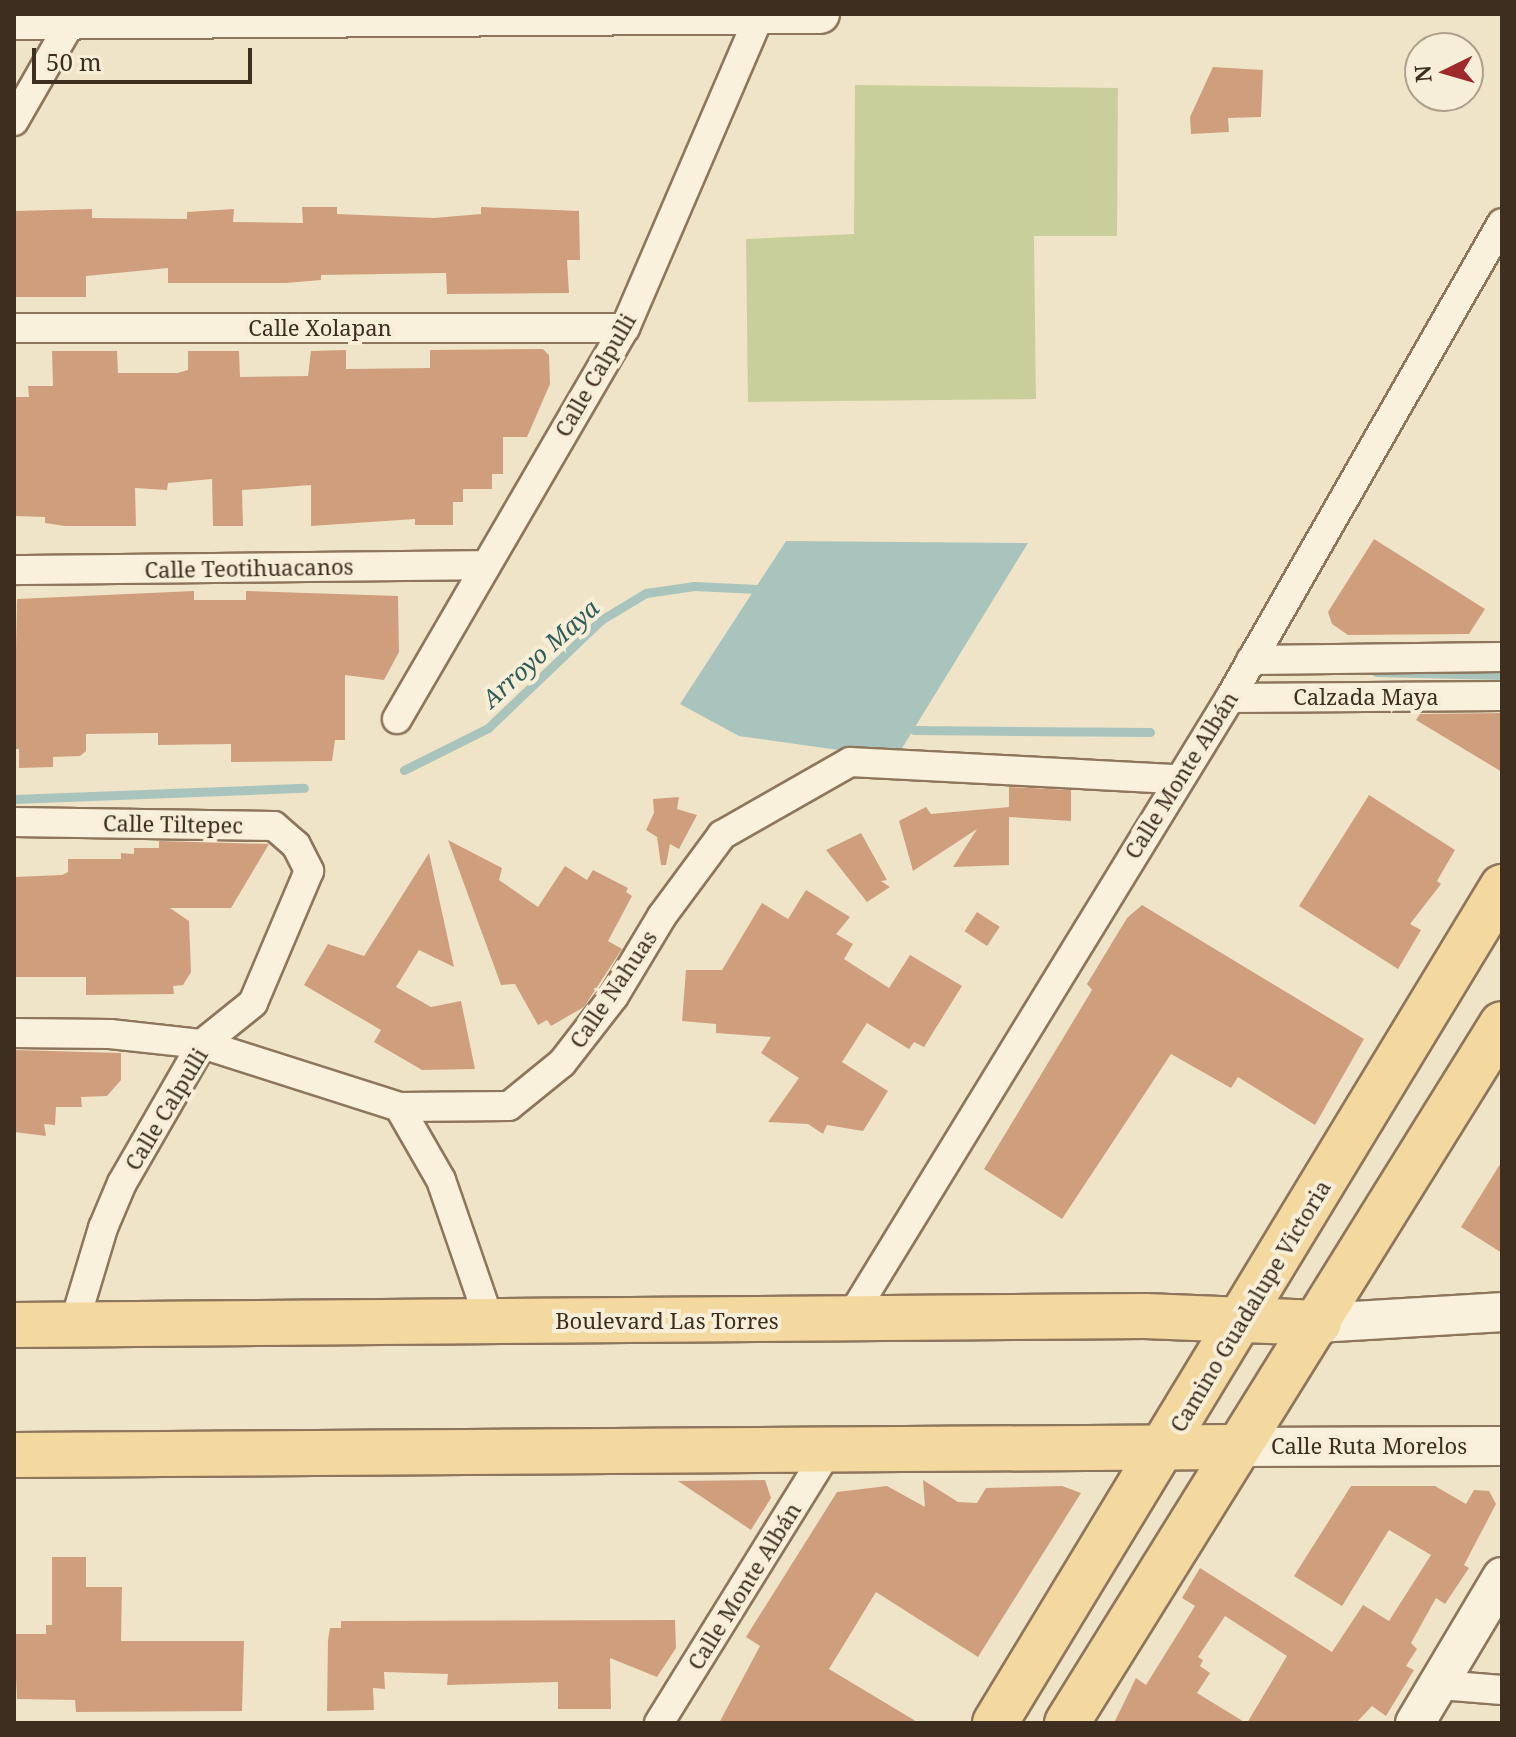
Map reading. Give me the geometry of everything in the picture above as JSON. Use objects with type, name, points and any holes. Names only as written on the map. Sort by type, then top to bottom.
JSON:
[{"type":"main road","points":[[14,20],[820,14]]},
{"type":"main road","name":"Camino Guadalupe Victoria","points":[[995,1723],[1165,1449],[1240,1319],[1502,887]]},
{"type":"main road","points":[[1067,1723],[1236,1447],[1490,1061],[1502,1024]]},
{"type":"main road","points":[[1319,1323],[1502,1312]]},
{"type":"main road","name":"Boulevard Las Torres","points":[[14,1325],[1240,1319],[1319,1323]]},
{"type":"main road","name":"Calle Ruta Morelos","points":[[1236,1447],[1502,1446]]},
{"type":"main road","points":[[14,1455],[1236,1447]]},
{"type":"main road","points":[[1415,1723],[1502,1577]]},
{"type":"street","name":"Calle Calpulli","points":[[397,719],[484,565],[625,328],[760,15]]},
{"type":"street","points":[[14,121],[72,20]]},
{"type":"street","name":"Calle Monte Albán","points":[[849,1320],[1230,698],[1502,223]]},
{"type":"street","name":"Calle Xolapan","points":[[14,328],[625,328]]},
{"type":"street","name":"Calle Teotihuacanos","points":[[14,570],[484,565]]},
{"type":"street","name":"Calzada Maya","points":[[1251,660],[1502,657]]},
{"type":"street","name":"Calzada Maya","points":[[1230,698],[1502,696]]},
{"type":"street","name":"Calle Nahuas","points":[[14,1033],[110,1034],[202,1044],[399,1107],[509,1106],[570,1052],[722,835],[850,762],[1178,779]]},
{"type":"street","name":"Calle Tiltepec","points":[[14,822],[274,826],[296,845],[309,871]]},
{"type":"street","name":"Calle Calpulli","points":[[74,1324],[122,1183],[202,1044],[253,1003],[309,871]]},
{"type":"street","points":[[399,1107],[441,1180],[490,1322]]},
{"type":"street","name":"Calle Monte Albán","points":[[659,1723],[828,1450]]},
{"type":"street","points":[[1440,1685],[1502,1690]]},
{"type":"green space","points":[[855,85],[1118,88],[1117,236],[1034,236],[1036,399],[748,402],[746,239],[854,234]]},
{"type":"water","points":[[786,541],[1028,543],[896,758],[739,736],[680,704]]},
{"type":"building","points":[[1213,67],[1263,70],[1261,117],[1228,118],[1229,132],[1191,134],[1190,117]]},
{"type":"building","points":[[302,207],[337,207],[337,214],[434,218],[481,214],[481,207],[579,211],[580,260],[567,260],[569,293],[447,294],[446,273],[321,275],[321,280],[286,283],[168,283],[168,268],[86,276],[86,297],[14,297],[14,211],[92,209],[92,218],[187,219],[187,212],[234,209],[233,222],[303,223]]},
{"type":"building","points":[[543,349],[549,355],[550,384],[527,437],[503,437],[503,474],[492,474],[492,489],[463,489],[463,502],[453,502],[453,525],[415,525],[415,519],[311,526],[311,485],[242,490],[243,526],[213,526],[212,479],[168,483],[167,490],[135,488],[136,526],[65,526],[45,523],[45,517],[14,516],[14,397],[29,397],[28,386],[53,386],[52,351],[117,351],[118,373],[177,373],[188,370],[188,351],[239,351],[240,377],[308,376],[311,351],[346,350],[346,369],[430,368],[430,350]]},
{"type":"building","points":[[1374,539],[1485,609],[1469,634],[1348,635],[1332,624],[1328,612]]},
{"type":"building","points":[[194,591],[194,600],[246,600],[246,591],[398,596],[399,652],[384,680],[345,675],[345,740],[335,740],[332,761],[231,762],[231,744],[158,745],[158,733],[86,734],[86,751],[80,756],[53,757],[53,767],[19,768],[19,749],[14,749],[17,599]]},
{"type":"building","points":[[1502,713],[1502,772],[1416,720],[1420,714]]},
{"type":"building","points":[[1009,787],[1071,790],[1071,821],[1009,817],[1009,865],[953,867],[977,829],[913,871],[899,821],[926,807],[931,814],[1009,807]]},
{"type":"building","points":[[1369,795],[1455,850],[1437,881],[1441,884],[1410,924],[1421,930],[1398,969],[1299,906]]},
{"type":"building","points":[[679,797],[677,809],[697,815],[679,849],[670,844],[666,865],[661,865],[657,837],[646,830],[654,813],[653,799]]},
{"type":"building","points":[[861,833],[887,880],[881,881],[890,887],[867,902],[826,850]]},
{"type":"building","points":[[448,840],[502,868],[499,880],[538,907],[565,866],[587,880],[593,870],[628,888],[626,892],[632,896],[608,941],[622,949],[584,1007],[551,1026],[547,1020],[538,1025],[515,984],[501,985]]},
{"type":"building","points":[[159,841],[269,844],[231,908],[170,908],[189,921],[191,972],[183,985],[173,986],[174,994],[86,995],[86,977],[16,977],[14,877],[62,875],[68,872],[68,859],[121,859],[121,853],[134,854],[134,848],[159,848]]},
{"type":"building","points":[[429,853],[454,967],[419,950],[396,987],[431,1007],[461,1001],[475,1069],[422,1070],[374,1042],[381,1030],[304,985],[328,944],[364,956]]},
{"type":"building","points":[[806,890],[850,917],[836,934],[853,944],[844,959],[889,988],[910,955],[962,986],[924,1047],[914,1042],[909,1049],[867,1023],[842,1062],[888,1091],[863,1131],[827,1125],[823,1134],[808,1124],[768,1122],[799,1078],[761,1053],[771,1037],[716,1033],[716,1024],[682,1021],[686,970],[722,970],[762,903],[788,919]]},
{"type":"building","points":[[1142,905],[1364,1039],[1315,1125],[1238,1077],[1231,1088],[1171,1054],[1062,1219],[984,1169],[1092,990],[1087,984],[1127,918]]},
{"type":"building","points":[[977,912],[1000,927],[987,946],[964,931]]},
{"type":"building","points":[[14,1050],[121,1053],[121,1080],[107,1096],[81,1097],[82,1107],[56,1107],[55,1125],[44,1124],[46,1136],[14,1132]]},
{"type":"building","points":[[1502,1161],[1502,1253],[1461,1227]]},
{"type":"building","points":[[765,1480],[771,1498],[751,1530],[678,1481]]},
{"type":"building","points":[[923,1480],[958,1502],[977,1503],[986,1488],[1062,1486],[1081,1493],[978,1657],[876,1592],[829,1669],[919,1723],[719,1723],[760,1646],[746,1637],[837,1492],[887,1486],[925,1507]]},
{"type":"building","points":[[1351,1486],[1435,1486],[1466,1504],[1474,1490],[1489,1491],[1496,1504],[1464,1565],[1469,1568],[1445,1604],[1436,1598],[1411,1643],[1417,1649],[1406,1666],[1414,1670],[1386,1716],[1372,1706],[1356,1723],[1247,1723],[1287,1656],[1225,1616],[1198,1657],[1203,1660],[1200,1666],[1210,1673],[1197,1693],[1246,1723],[1114,1723],[1136,1678],[1146,1685],[1195,1606],[1182,1598],[1200,1568],[1332,1652],[1363,1605],[1389,1621],[1431,1555],[1389,1530],[1342,1606],[1294,1576]]},
{"type":"building","points":[[52,1557],[86,1557],[86,1587],[122,1587],[121,1641],[244,1641],[242,1711],[76,1712],[75,1700],[17,1699],[14,1634],[46,1634],[46,1625],[52,1625]]},
{"type":"building","points":[[675,1620],[676,1648],[657,1677],[610,1658],[611,1709],[558,1709],[558,1682],[447,1685],[448,1674],[384,1672],[385,1689],[373,1688],[374,1710],[327,1711],[328,1640],[330,1628],[341,1628],[341,1621]]},
{"type":"waterway","name":"Arroyo Maya","points":[[404,770],[488,728],[601,620],[646,593],[694,586],[757,589]]},
{"type":"waterway","name":"Arroyo Maya","points":[[1376,672],[1502,675]]},
{"type":"waterway","name":"Arroyo Maya","points":[[914,730],[1150,732]]},
{"type":"waterway","name":"Arroyo Maya","points":[[14,799],[304,788]]}]
